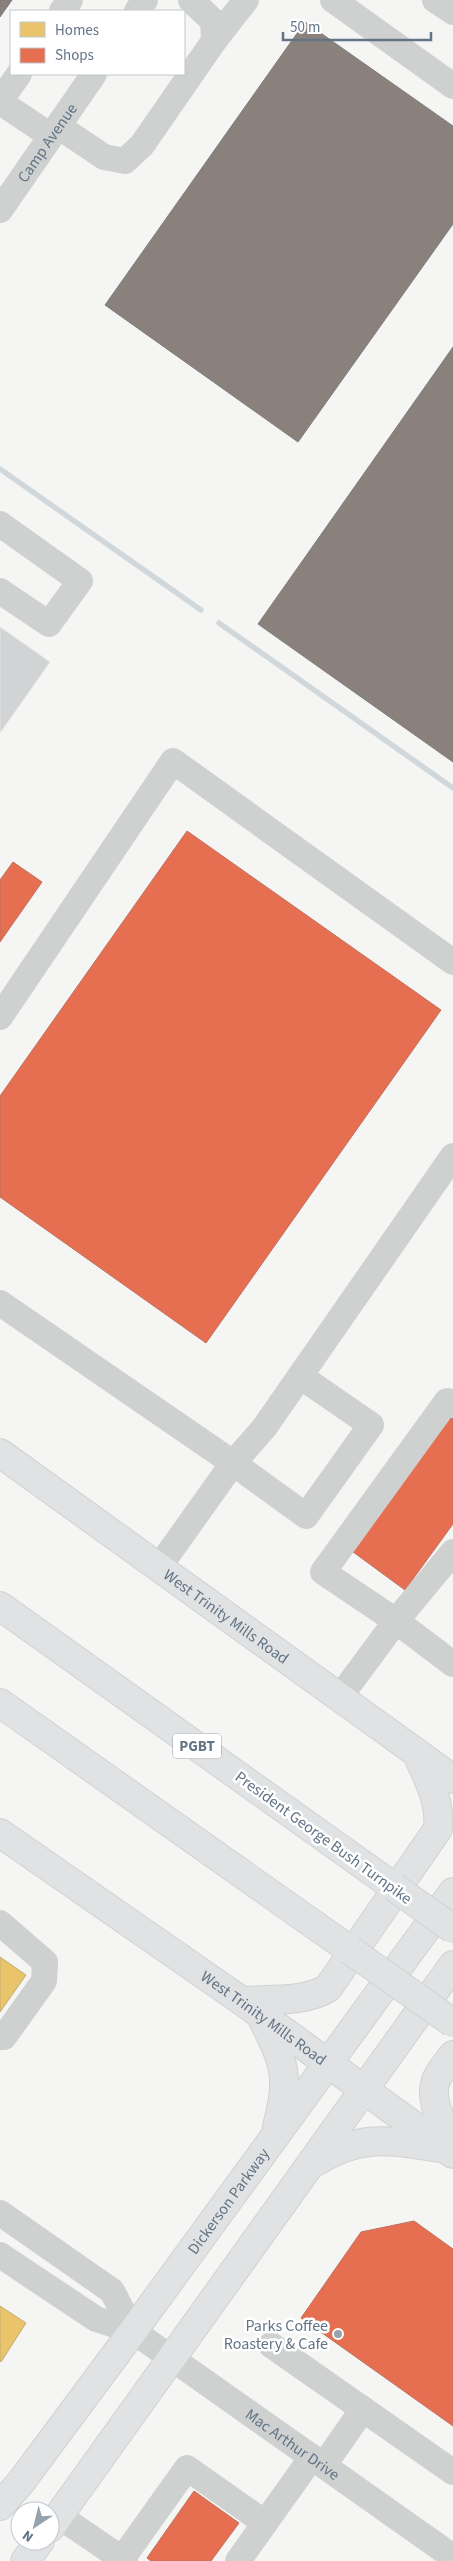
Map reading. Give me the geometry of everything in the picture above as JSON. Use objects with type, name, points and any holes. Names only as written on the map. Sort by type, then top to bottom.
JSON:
[{"type":"main road","name":"West Trinity Mills Road","points":[[0,1453],[339,1698],[433,1761],[453,1779]]},
{"type":"main road","name":"President George Bush Turnpike","points":[[0,1606],[453,1929]]},
{"type":"main road","points":[[0,1703],[453,2023]]},
{"type":"main road","points":[[274,2136],[283,2105],[286,2074],[280,2054],[251,2008],[317,1995],[328,1988],[438,1829],[439,1817],[433,1761]]},
{"type":"main road","name":"West Trinity Mills Road","points":[[0,1833],[450,2149]]},
{"type":"main road","name":"Dickerson Parkway","points":[[0,2506],[21,2482],[133,2331],[453,1892]]},
{"type":"main road","points":[[60,2514],[453,1965]]},
{"type":"main road","points":[[311,2165],[336,2148],[362,2141],[398,2142],[450,2149],[434,2090],[437,2078],[453,2055]]},
{"type":"street","points":[[191,0],[213,21],[214,41]]},
{"type":"street","points":[[18,75],[0,101],[104,157],[125,161],[142,145],[214,41],[246,0]]},
{"type":"street","points":[[333,0],[453,86]]},
{"type":"street","points":[[435,0],[453,12]]},
{"type":"street","name":"Camp Avenue","points":[[0,210],[93,75]]},
{"type":"street","points":[[0,524],[80,581],[49,624],[0,591]]},
{"type":"street","points":[[0,1018],[173,761],[453,962]]},
{"type":"street","points":[[159,1567],[233,1463],[264,1428],[453,1156]]},
{"type":"street","points":[[0,1303],[233,1463],[306,1516],[370,1425],[300,1376]]},
{"type":"street","points":[[453,1405],[446,1401],[323,1572],[396,1621],[453,1664]]},
{"type":"street","points":[[339,1698],[396,1621],[453,1552]]},
{"type":"street","points":[[0,1923],[45,1962],[44,1981],[4,2037],[0,2037]]},
{"type":"street","name":"Mac Arthur Drive","points":[[0,2213],[112,2291],[133,2331]]},
{"type":"street","name":"Mac Arthur Drive","points":[[0,2254],[96,2319],[133,2331],[453,2557]]},
{"type":"street","points":[[271,2345],[453,2472]]},
{"type":"street","points":[[238,2561],[264,2523],[363,2409]]},
{"type":"street","points":[[60,2525],[123,2560],[187,2468],[264,2523]]},
{"type":"building: Homes","points":[[0,1957],[26,1975],[0,2012]]},
{"type":"building: Homes","points":[[0,2306],[26,2323],[1,2362],[0,2361]]},
{"type":"building: Shops","points":[[187,831],[441,1010],[206,1343],[0,1197],[0,1096]]},
{"type":"building: Shops","points":[[13,862],[42,882],[0,942],[0,880]]},
{"type":"building: Shops","points":[[453,1418],[453,1524],[405,1590],[349,1549],[437,1422]]},
{"type":"building: Shops","points":[[414,2221],[453,2249],[453,2426],[301,2318],[361,2232]]},
{"type":"building: Shops","points":[[194,2491],[239,2523],[211,2561],[151,2561],[147,2558]]},
{"type":"building: Industry","points":[[0,0],[12,0],[0,17]]},
{"type":"building: Industry","points":[[305,22],[453,126],[453,224],[298,442],[105,305]]},
{"type":"building: Industry","points":[[453,347],[453,762],[258,624]]},
{"type":"building: Other","points":[[0,627],[50,662],[0,733]]},
{"type":"waterway","points":[[0,469],[201,610]]},
{"type":"waterway","points":[[219,623],[453,788]]},
{"type":"place","name":"Parks Coffee Roastery & Cafe","points":[[338,2334]]}]
